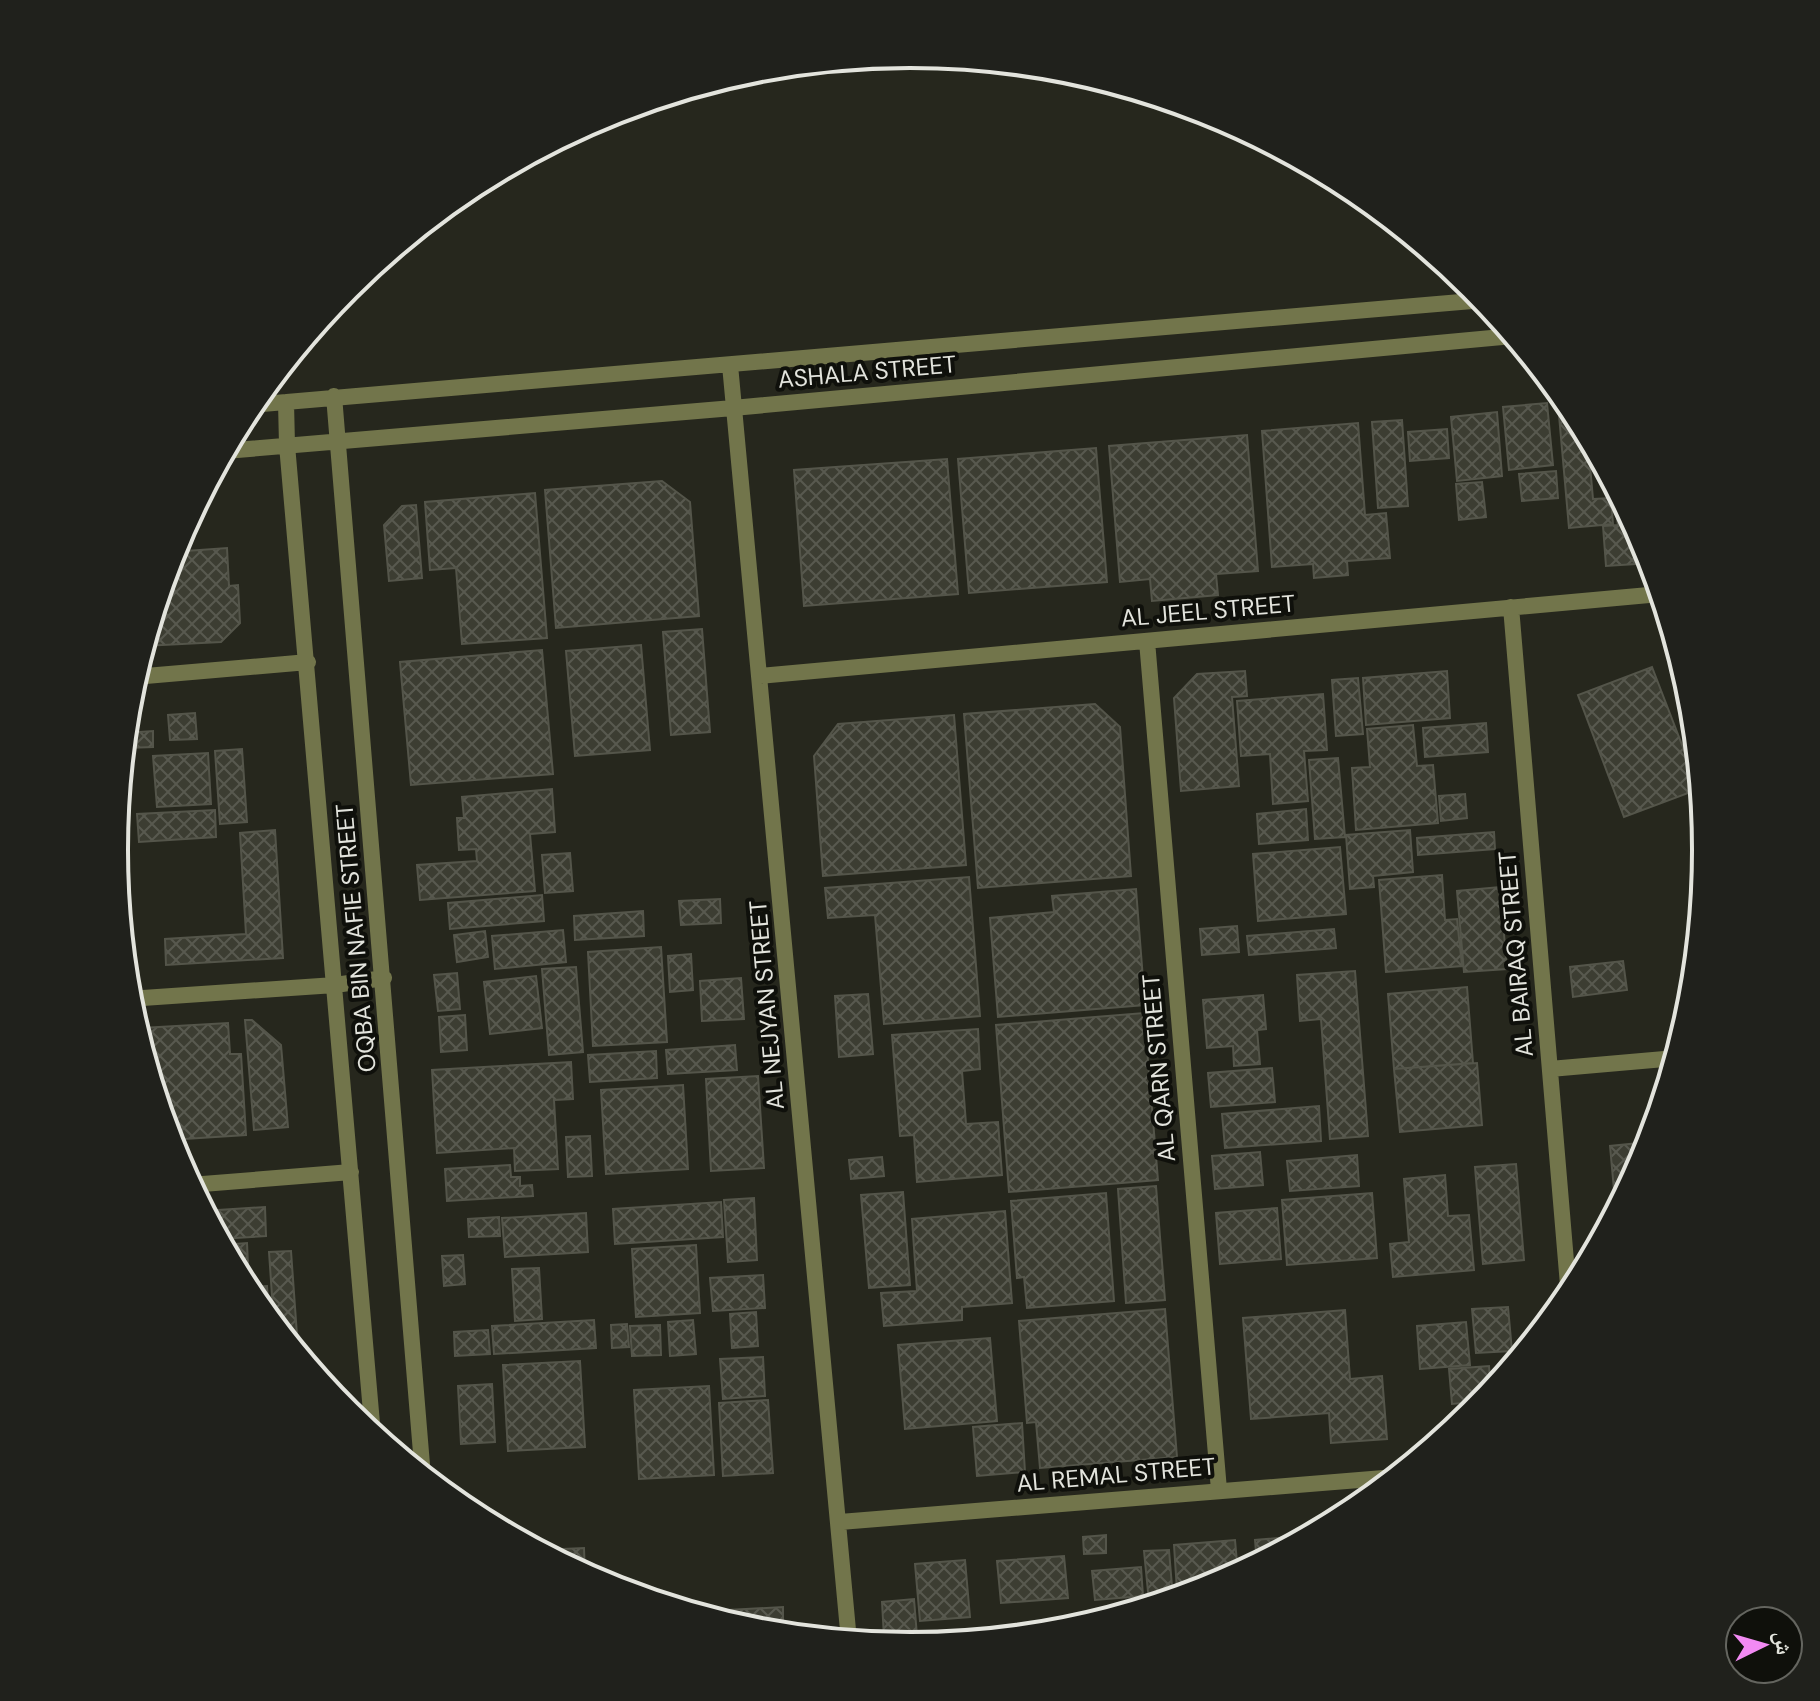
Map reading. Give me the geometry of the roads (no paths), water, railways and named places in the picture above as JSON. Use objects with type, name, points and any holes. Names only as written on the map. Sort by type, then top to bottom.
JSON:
[{"type":"street","name":"ASHALA STREET","points":[[268,404],[1467,301]]},
{"type":"street","name":"ASHALA STREET","points":[[238,450],[1500,337]]},
{"type":"street","name":"AL NEJYAN STREET","points":[[730,365],[848,1630]]},
{"type":"street","name":"OQBA BIN NAFIE STREET","points":[[334,396],[422,1461]]},
{"type":"street","name":"OQBA BIN NAFIE STREET","points":[[286,402],[287,445],[372,1418]]},
{"type":"street","name":"AL JEEL STREET","points":[[760,676],[1649,595]]},
{"type":"street","name":"AL BAIRAQ STREET","points":[[1511,607],[1567,1275]]},
{"type":"street","name":"AL QARN STREET","points":[[1147,641],[1219,1490]]},
{"type":"street","points":[[148,676],[308,662]]},
{"type":"street","points":[[142,998],[335,985],[384,978]]},
{"type":"street","points":[[1550,1069],[1664,1059]]},
{"type":"street","points":[[202,1184],[351,1172]]},
{"type":"street","name":"AL REMAL STREET","points":[[840,1522],[1376,1478]]}]
